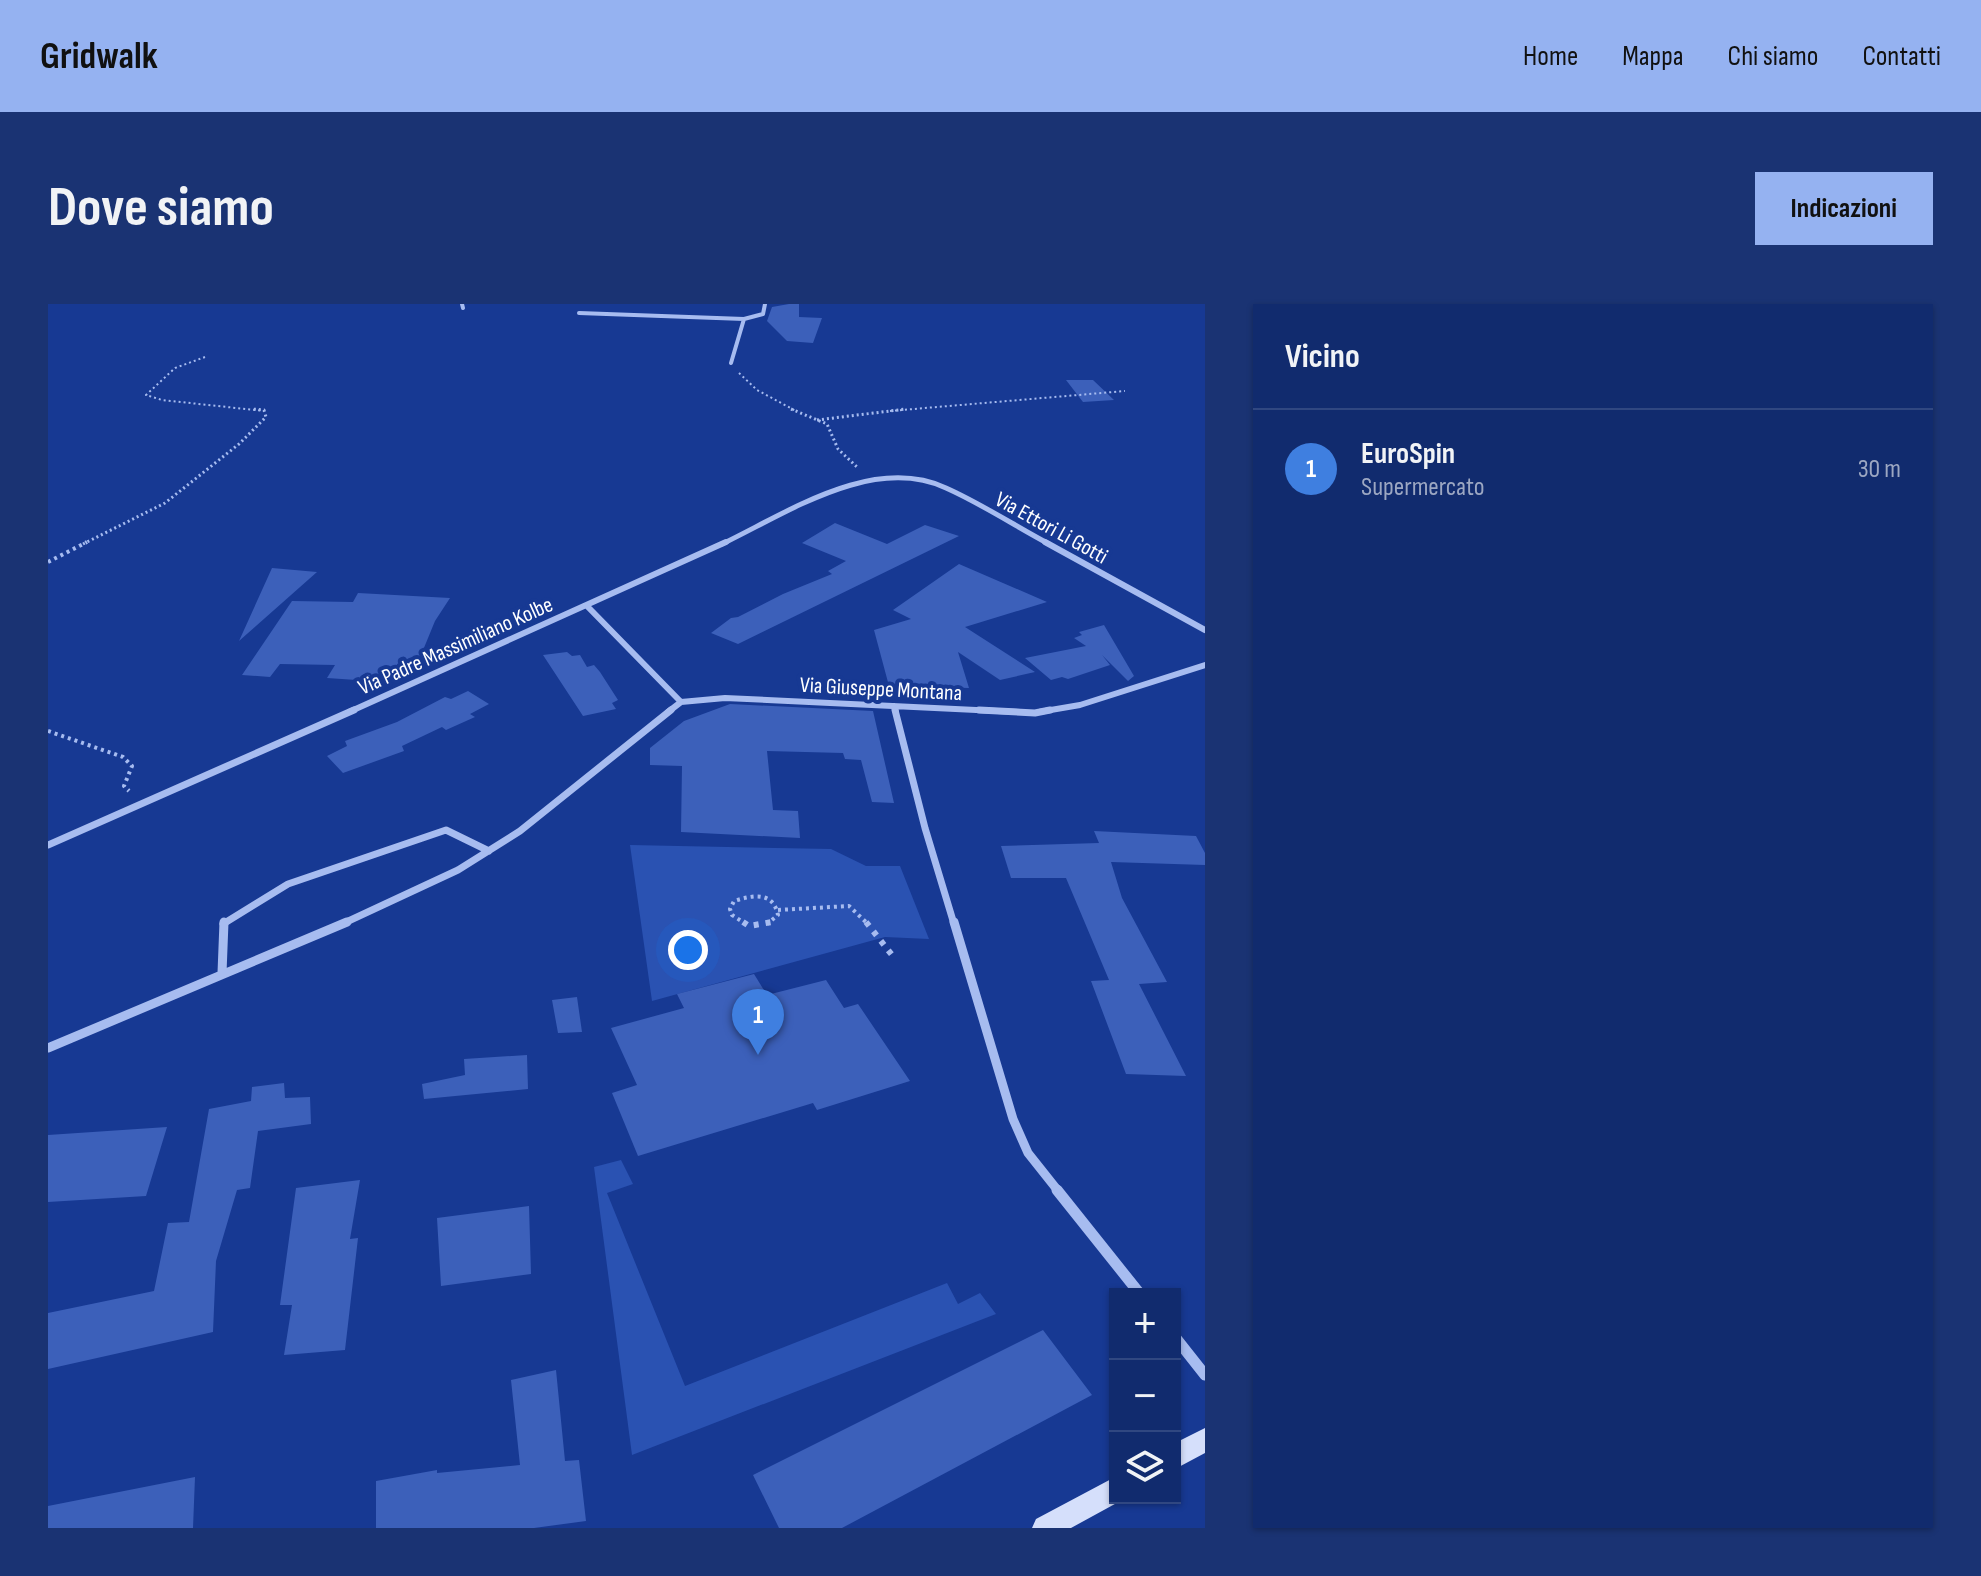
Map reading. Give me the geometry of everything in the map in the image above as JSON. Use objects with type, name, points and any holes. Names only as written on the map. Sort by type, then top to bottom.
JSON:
[{"type":"main road","points":[[1181,1454],[1205,1440]]},
{"type":"main road","points":[[1045,1528],[1109,1493]]},
{"type":"street","points":[[579,313],[744,319],[763,314],[765,304]]},
{"type":"street","points":[[731,363],[744,319]]},
{"type":"street","name":"Via Padre Massimiliano Kolbe","points":[[48,845],[588,607],[848,485],[875,477]]},
{"type":"street","name":"Via Ettori Li Gotti","points":[[875,477],[913,477],[945,487],[1205,630]]},
{"type":"street","points":[[48,1048],[376,910],[458,870],[520,831],[681,702],[588,607]]},
{"type":"street","name":"Via Giuseppe Montana","points":[[681,702],[725,698],[1035,713],[1080,705],[1205,665]]},
{"type":"street","points":[[894,706],[925,828],[1013,1119],[1028,1153],[1135,1288]]},
{"type":"street","points":[[222,973],[223,923],[288,884],[446,830],[489,851]]},
{"type":"street","points":[[1181,1345],[1205,1375]]},
{"type":"path","points":[[48,562],[165,503],[239,444],[266,417],[264,410],[162,400],[146,395],[175,368],[205,357]]},
{"type":"path","points":[[731,363],[747,383],[827,424],[831,441],[847,462],[875,477]]},
{"type":"path","points":[[817,420],[928,406],[1125,391]]},
{"type":"path","points":[[48,731],[123,757],[132,766],[124,786],[140,804]]},
{"type":"path","points":[[754,895],[768,898],[778,910],[776,920],[755,927],[737,921],[730,909],[738,898],[754,895]]},
{"type":"path","points":[[778,910],[849,906],[857,911],[892,955]]},
{"type":"shaded area","points":[[630,845],[831,849],[866,866],[900,866],[929,939],[885,937],[652,1001]]},
{"type":"shaded area","points":[[621,1160],[633,1184],[607,1193],[685,1386],[947,1283],[958,1304],[980,1293],[996,1314],[632,1455],[594,1167]]},
{"type":"building","points":[[799,304],[799,317],[822,318],[813,343],[787,341],[767,321],[772,307]]},
{"type":"building","points":[[1066,380],[1093,380],[1114,400],[1083,402]]},
{"type":"building","points":[[835,523],[887,544],[925,525],[959,536],[738,644],[711,633],[731,618],[832,574],[828,571],[846,561],[802,543]]},
{"type":"building","points":[[959,564],[1047,602],[965,627],[1035,672],[1000,680],[958,652],[969,688],[889,686],[874,630],[911,619],[893,610]]},
{"type":"building","points":[[272,568],[317,572],[239,641]]},
{"type":"building","points":[[358,593],[450,598],[435,621],[419,660],[371,681],[327,678],[335,665],[280,664],[270,677],[242,675],[292,601],[353,602]]},
{"type":"building","points":[[1104,625],[1134,676],[1128,681],[1102,655],[1110,665],[1068,679],[1051,680],[1025,658],[1086,646],[1074,638],[1082,635],[1079,632]]},
{"type":"building","points":[[567,652],[572,656],[580,655],[587,667],[594,665],[618,700],[612,703],[616,709],[583,716],[543,655]]},
{"type":"building","points":[[468,691],[489,704],[470,714],[475,717],[446,730],[442,727],[402,746],[404,751],[343,773],[327,756],[347,746],[345,741],[397,722],[445,697],[451,699]]},
{"type":"building","points":[[730,704],[873,711],[894,803],[872,802],[861,760],[845,759],[843,753],[767,751],[773,810],[798,811],[800,838],[681,832],[682,766],[650,765],[650,748],[684,721]]},
{"type":"building","points":[[1094,831],[1196,836],[1205,853],[1205,865],[1111,862],[1122,898],[1167,982],[1139,984],[1186,1076],[1126,1074],[1091,981],[1109,980],[1066,878],[1011,878],[1001,846],[1099,843]]},
{"type":"building","points":[[754,974],[767,995],[826,980],[844,1008],[858,1004],[910,1081],[817,1110],[813,1103],[638,1156],[612,1093],[637,1085],[611,1028],[684,1008],[677,994]]},
{"type":"building","points":[[577,997],[582,1032],[558,1033],[552,1000]]},
{"type":"building","points":[[527,1055],[528,1089],[424,1099],[422,1084],[465,1075],[464,1059]]},
{"type":"building","points":[[284,1083],[285,1098],[310,1097],[311,1124],[258,1131],[250,1188],[237,1190],[216,1261],[213,1332],[48,1369],[48,1313],[154,1291],[168,1223],[189,1222],[209,1109],[251,1101],[252,1087]]},
{"type":"building","points":[[167,1127],[146,1196],[48,1202],[48,1135]]},
{"type":"building","points":[[360,1180],[350,1239],[358,1238],[345,1350],[284,1355],[292,1305],[280,1305],[296,1188]]},
{"type":"building","points":[[529,1206],[531,1274],[441,1286],[437,1218]]},
{"type":"building","points":[[1043,1330],[1092,1395],[842,1528],[779,1528],[753,1475]]},
{"type":"building","points":[[556,1370],[565,1461],[579,1460],[586,1521],[534,1528],[376,1528],[376,1481],[437,1470],[437,1473],[520,1465],[511,1380]]},
{"type":"building","points":[[195,1477],[193,1528],[48,1528],[48,1506]]},
{"type":"place","name":"EuroSpin","points":[[758,1055]]}]
